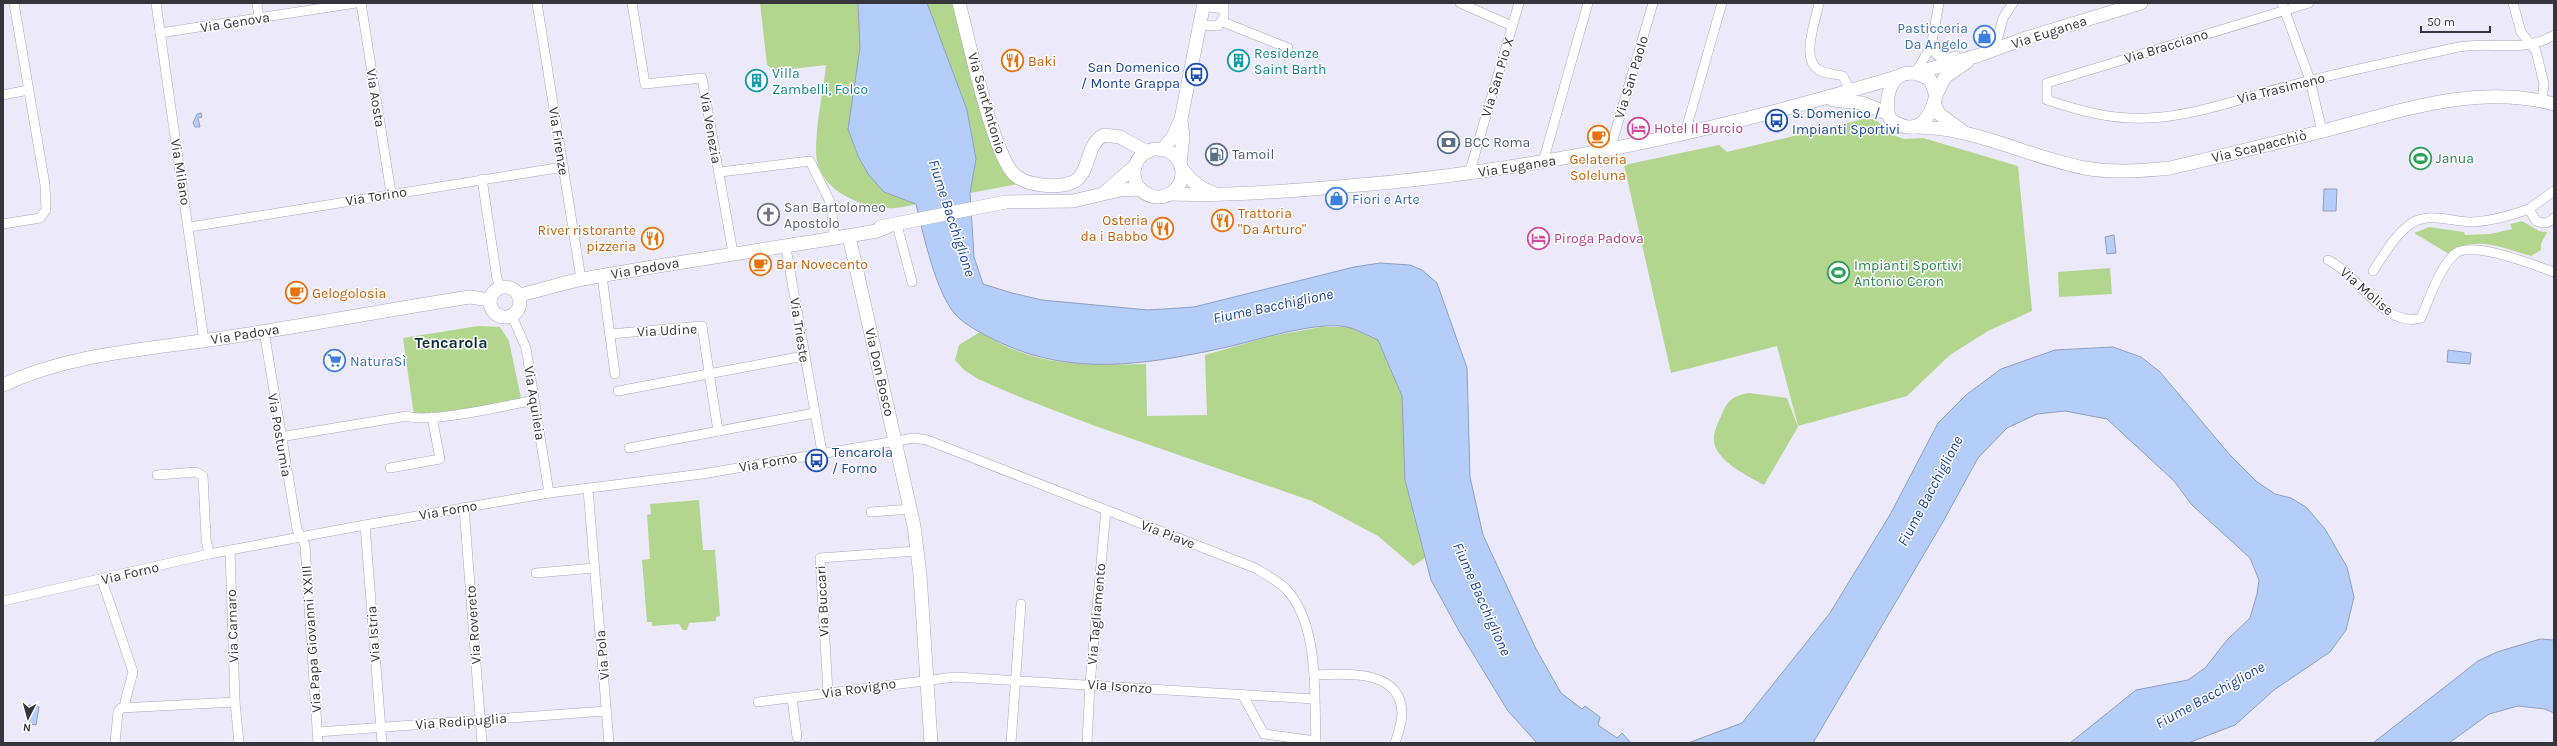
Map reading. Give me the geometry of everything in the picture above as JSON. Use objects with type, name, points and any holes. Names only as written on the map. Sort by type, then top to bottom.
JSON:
[{"type":"street","points":[[3,224],[40,218],[44,214],[45,185],[14,3]]},
{"type":"street","name":"Via Milano","points":[[156,3],[190,227],[204,341]]},
{"type":"street","points":[[257,3],[259,18]]},
{"type":"street","name":"Via Genova","points":[[160,33],[356,3]]},
{"type":"street","name":"Via Aosta","points":[[361,3],[391,193]]},
{"type":"street","name":"Via Firenze","points":[[537,3],[581,279]]},
{"type":"street","name":"Via Venezia","points":[[632,3],[645,84],[702,78],[720,172],[733,253]]},
{"type":"street","name":"Via Sant'Antonio","points":[[959,3],[1002,155],[1015,175],[1024,181],[1034,184],[1071,182],[1081,176],[1093,144],[1098,138],[1112,135],[1130,142],[1147,152]]},
{"type":"street","name":"Via San Pio X","points":[[1460,3],[1512,26]]},
{"type":"street","name":"Via San Pio X","points":[[1468,174],[1519,3]]},
{"type":"street","points":[[1543,162],[1588,3]]},
{"type":"street","name":"Via San Paolo","points":[[1610,150],[1653,3]]},
{"type":"street","points":[[1685,133],[1722,3]]},
{"type":"street","points":[[1819,3],[1808,52],[1812,64],[1820,70],[1843,76],[1850,91]]},
{"type":"street","points":[[1934,95],[1934,67],[1931,47],[1939,3]]},
{"type":"street","points":[[1995,49],[2003,18],[2013,3]]},
{"type":"street","name":"Via Euganea","points":[[897,225],[1006,202],[1073,201],[1103,193],[1141,190],[1151,196],[1170,194],[1201,196],[1216,194],[1283,192],[1468,174],[1543,162],[1610,150],[1811,102],[1900,76],[1980,55],[2141,3]]},
{"type":"street","name":"Via Bracciano","points":[[2047,83],[2283,6],[2309,3]]},
{"type":"street","points":[[2513,3],[2521,32],[2532,44],[2548,102]]},
{"type":"street","points":[[1147,152],[1162,150],[1173,137],[1181,120],[1203,4],[1223,6],[1223,22]]},
{"type":"street","points":[[2283,6],[2310,80],[2322,131]]},
{"type":"street","points":[[1199,24],[1212,27],[1218,26],[1223,22]]},
{"type":"street","points":[[1223,22],[1288,48]]},
{"type":"street","name":"Via Trasimeno","points":[[2047,83],[2047,100],[2054,103],[2076,110],[2121,118],[2149,118],[2197,110],[2310,80],[2458,47],[2532,44],[2545,40],[2554,35]]},
{"type":"street","points":[[1931,47],[1936,55],[1945,58],[1980,55]]},
{"type":"street","points":[[1931,47],[1915,73],[1930,79],[1934,95]]},
{"type":"street","name":"Via Euganea","points":[[1811,102],[1848,100],[1873,105],[1888,113],[1890,118],[1898,124],[1913,127],[1926,119],[1934,95],[1949,74],[1980,55]]},
{"type":"street","points":[[1888,113],[1888,98],[1894,82],[1900,76]]},
{"type":"street","points":[[3,94],[28,90]]},
{"type":"street","name":"Via Scapacchiò","points":[[1934,95],[1946,120],[1965,133]]},
{"type":"street","name":"Via Scapacchiò","points":[[1913,127],[1928,127],[1965,133],[2084,168],[2141,171],[2170,168],[2412,108],[2467,98],[2513,97],[2548,102]]},
{"type":"street","points":[[1170,194],[1180,184],[1183,136],[1181,120]]},
{"type":"street","points":[[1130,142],[1136,152],[1135,179],[1141,190]]},
{"type":"street","name":"Via Euganea","points":[[1162,150],[1173,154],[1193,183],[1202,189],[1216,194]]},
{"type":"street","name":"Via Euganea","points":[[1103,193],[1136,165],[1147,152]]},
{"type":"street","name":"Via Venezia","points":[[720,172],[810,161],[832,204],[835,221],[834,234]]},
{"type":"street","name":"Via Torino","points":[[190,227],[391,193],[563,167]]},
{"type":"street","points":[[482,179],[499,283],[490,300],[491,309],[498,316],[512,316],[519,306],[518,295],[511,288],[499,283]]},
{"type":"street","points":[[2373,271],[2396,238],[2411,224],[2420,219],[2428,218],[2471,222],[2508,217],[2529,209],[2554,191]]},
{"type":"street","points":[[2529,209],[2536,221],[2544,224],[2550,222],[2554,218]]},
{"type":"street","points":[[897,225],[912,282]]},
{"type":"street","name":"Via Padova","points":[[772,248],[785,243],[897,225]]},
{"type":"street","name":"Via Padova","points":[[518,295],[581,279],[733,253],[772,248],[786,248],[877,231],[897,225]]},
{"type":"street","name":"Via Don Bosco","points":[[849,236],[911,508],[920,575],[931,743]]},
{"type":"street","name":"Via Trieste","points":[[786,248],[822,452]]},
{"type":"street","name":"Via Molise","points":[[2328,260],[2335,263],[2367,295],[2399,318],[2410,321],[2421,318],[2449,260],[2457,253],[2468,249],[2482,250],[2554,272]]},
{"type":"street","points":[[602,276],[615,374]]},
{"type":"street","name":"Via Padova","points":[[3,385],[47,367],[72,361],[204,341],[470,297],[490,300]]},
{"type":"street","name":"Via Aquileia","points":[[512,316],[526,348],[549,493]]},
{"type":"street","name":"Via Udine","points":[[610,334],[702,326],[710,373]]},
{"type":"street","name":"Via Postumia","points":[[264,331],[280,437],[297,529],[301,537]]},
{"type":"street","points":[[618,391],[804,356]]},
{"type":"street","points":[[710,373],[718,430]]},
{"type":"street","points":[[280,437],[407,416],[414,418],[432,417],[534,400]]},
{"type":"street","points":[[629,448],[814,413]]},
{"type":"street","points":[[390,468],[440,459],[432,417]]},
{"type":"street","name":"Via Piave","points":[[896,440],[914,438],[927,440],[1255,568],[1286,589],[1302,615],[1311,647],[1314,674],[1316,742]]},
{"type":"street","name":"Via Forno","points":[[3,601],[102,580],[209,554],[464,507],[549,493],[702,474],[896,440]]},
{"type":"street","points":[[157,475],[196,472],[203,476],[206,538],[209,554]]},
{"type":"street","name":"Via Pola","points":[[588,488],[609,743]]},
{"type":"street","name":"Via Rovereto","points":[[464,507],[482,743]]},
{"type":"street","points":[[872,512],[911,508]]},
{"type":"street","name":"Via Tagliamento","points":[[1087,743],[1090,684],[1106,510]]},
{"type":"street","name":"Via Istria","points":[[365,525],[382,743]]},
{"type":"street","name":"Via Papa Giovanni XXIII","points":[[301,537],[305,545],[318,743]]},
{"type":"street","name":"Via Carnaro","points":[[230,550],[235,702],[239,743]]},
{"type":"street","name":"Via Buccari","points":[[828,692],[820,558],[916,552]]},
{"type":"street","points":[[536,573],[595,568]]},
{"type":"street","points":[[102,580],[133,672],[126,707]]},
{"type":"street","points":[[1011,743],[1014,681],[1021,604]]},
{"type":"street","points":[[1314,674],[1356,673],[1372,676],[1387,684],[1398,698],[1402,714],[1395,743]]},
{"type":"street","name":"Via Isonzo","points":[[926,679],[955,677],[1090,684],[1314,699]]},
{"type":"street","name":"Via Rovigno","points":[[758,702],[926,679]]},
{"type":"street","points":[[1242,694],[1264,734],[1316,742]]},
{"type":"street","points":[[792,698],[797,737]]},
{"type":"street","points":[[115,743],[118,712],[121,708],[235,702]]},
{"type":"street","name":"Via Redipuglia","points":[[317,732],[606,711]]},
{"type":"green space","points":[[760,3],[858,3],[860,48],[848,129],[858,156],[868,174],[884,192],[916,204],[891,208],[876,207],[864,204],[840,193],[823,175],[818,164],[816,140],[826,65],[775,71],[767,65]]},
{"type":"green space","points":[[927,3],[958,3],[992,147],[1003,171],[1018,184],[970,193],[976,159],[967,110]]},
{"type":"green space","name":"Impianti Sportivi Antonio Ceron","points":[[1868,118],[1877,121],[1893,135],[1904,139],[1923,138],[2018,166],[2032,311],[1988,331],[1950,355],[1907,396],[1798,426],[1777,346],[1671,373],[1624,165],[1719,145],[1727,152]]},
{"type":"green space","points":[[2522,221],[2539,231],[2547,232],[2541,244],[2541,250],[2531,256],[2488,244],[2468,245],[2458,248],[2449,254],[2414,233],[2429,227],[2464,232],[2465,235],[2490,234],[2512,229],[2510,224]]},
{"type":"green space","points":[[2110,268],[2112,294],[2059,297],[2058,272]]},
{"type":"green space","points":[[478,326],[500,327],[509,341],[522,403],[414,416],[403,338]]},
{"type":"green space","points":[[1321,327],[1349,327],[1378,340],[1402,396],[1405,480],[1425,558],[1413,566],[1378,536],[1312,501],[1095,426],[1022,398],[978,379],[964,370],[955,360],[959,345],[980,332],[1011,348],[1031,356],[1047,360],[1079,364],[1146,364],[1147,416],[1207,415],[1205,355],[1272,336]]},
{"type":"green space","points":[[1749,393],[1787,398],[1798,427],[1764,485],[1742,473],[1726,461],[1720,455],[1714,441],[1716,428],[1726,405],[1732,399]]},
{"type":"green space","points":[[699,500],[703,550],[715,550],[720,616],[716,617],[716,621],[689,623],[687,630],[683,630],[679,624],[652,626],[652,622],[647,622],[642,560],[650,559],[647,515],[651,514],[650,504]]},
{"type":"water","name":"Fiume Bacchiglione","points":[[858,3],[927,3],[967,110],[976,159],[970,193],[974,257],[983,284],[1042,300],[1148,310],[1194,307],[1354,267],[1380,263],[1410,265],[1422,270],[1437,283],[1467,368],[1470,477],[1483,535],[1536,649],[1561,693],[1582,709],[1585,706],[1600,717],[1598,725],[1617,738],[1622,733],[1631,743],[1537,743],[1508,711],[1459,631],[1431,580],[1405,480],[1402,396],[1378,340],[1351,328],[1325,326],[1292,331],[1201,353],[1171,358],[1111,364],[1081,364],[1052,360],[1022,352],[983,334],[960,319],[949,305],[936,278],[926,246],[916,204],[884,192],[868,174],[858,156],[848,129],[860,48]]},
{"type":"water","points":[[201,113],[202,117],[198,118],[200,127],[195,127],[193,123],[197,114]]},
{"type":"water","points":[[2324,189],[2337,189],[2336,211],[2323,211]]},
{"type":"water","points":[[2114,235],[2116,253],[2107,254],[2105,237]]},
{"type":"water","name":"Fiume Bacchiglione","points":[[2113,347],[2141,357],[2160,372],[2230,455],[2256,481],[2275,494],[2291,498],[2306,507],[2325,529],[2347,567],[2354,597],[2346,630],[2330,652],[2274,690],[2235,725],[2188,743],[2070,743],[2136,690],[2188,680],[2205,668],[2227,640],[2250,618],[2257,594],[2259,580],[2250,558],[2192,505],[2174,481],[2107,419],[2065,411],[2037,414],[2007,428],[1978,458],[1944,520],[1813,743],[1688,743],[1742,723],[1830,613],[1891,513],[1938,423],[1966,395],[2001,369],[2055,350]]},
{"type":"water","points":[[2448,350],[2471,353],[2470,364],[2447,362]]},
{"type":"water","points":[[2540,639],[2554,640],[2554,713],[2545,709],[2518,706],[2489,714],[2449,743],[2373,743],[2478,661],[2497,652]]},
{"type":"water","points":[[29,705],[39,707],[36,725],[26,723]]},
{"type":"place","name":"Pasticceria Da Angelo","points":[[1984,36]]},
{"type":"place","name":"Baki","points":[[1012,61]]},
{"type":"place","name":"Residenze Saint Barth","points":[[1238,61]]},
{"type":"place","name":"San Domenico / Monte Grappa","points":[[1196,75]]},
{"type":"place","name":"Villa Zambelli, Folco","points":[[756,81]]},
{"type":"place","name":"S. Domenico / Impianti Sportivi","points":[[1777,121]]},
{"type":"place","name":"Hotel Il Burcio","points":[[1638,128]]},
{"type":"place","name":"Gelateria Soleluna","points":[[1598,137]]},
{"type":"place","name":"BCC Roma","points":[[1449,142]]},
{"type":"place","name":"Tamoil","points":[[1217,154]]},
{"type":"place","name":"Janua","points":[[2421,158]]},
{"type":"place","name":"Fiori e Arte","points":[[1336,199]]},
{"type":"place","name":"San Bartolomeo Apostolo","points":[[769,215]]},
{"type":"place","name":"Trattoria \"Da Arturo\"","points":[[1222,221]]},
{"type":"place","name":"Osteria da i Babbo","points":[[1163,228]]},
{"type":"place","name":"River ristorante pizzeria","points":[[652,238]]},
{"type":"place","name":"Piroga Padova","points":[[1539,238]]},
{"type":"place","name":"Bar Novecento","points":[[761,264]]},
{"type":"place","name":"Impianti Sportivi Antonio Ceron","points":[[1839,273]]},
{"type":"place","name":"Gelogolosia","points":[[296,293]]},
{"type":"place","name":"NaturaSì","points":[[335,361]]},
{"type":"place","name":"Tencarola / Forno","points":[[817,460]]},
{"type":"district","name":"Tencarola","points":[[451,342]]}]
